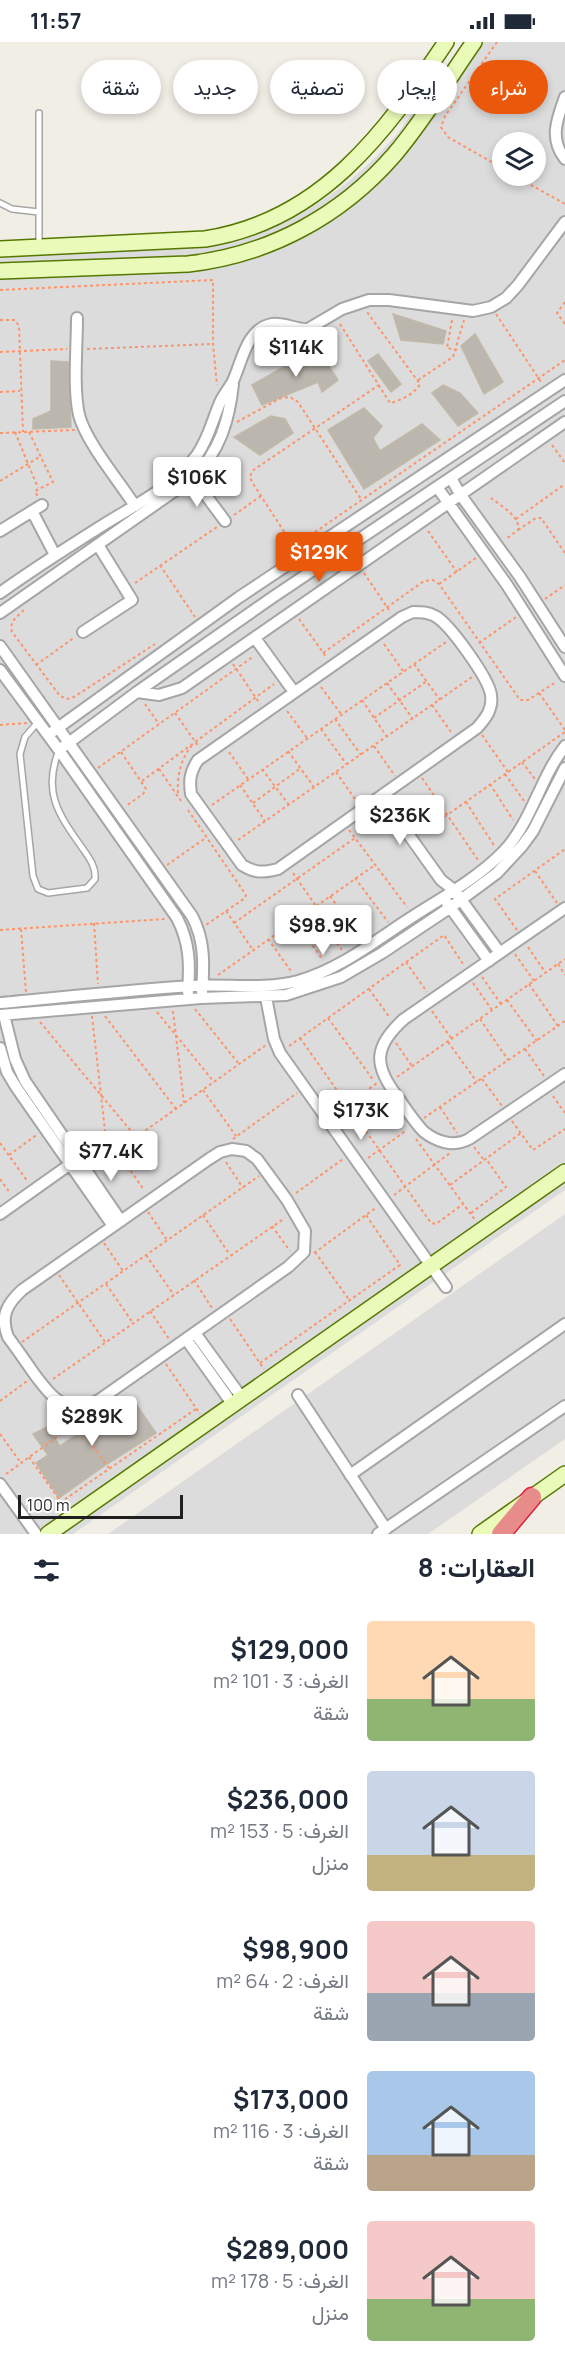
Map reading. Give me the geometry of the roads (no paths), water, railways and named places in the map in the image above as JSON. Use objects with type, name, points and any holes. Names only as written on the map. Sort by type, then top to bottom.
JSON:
[{"type":"highway","points":[[501,1534],[532,1497]]},
{"type":"street","points":[[0,249],[205,239],[236,233],[280,215],[327,184],[369,145],[407,100],[446,42]]},
{"type":"street","points":[[0,271],[210,262],[254,251],[294,233],[349,198],[380,170],[408,137],[474,42]]},
{"type":"street","points":[[565,97],[555,130],[557,146],[565,159]]},
{"type":"street","points":[[0,593],[176,478],[205,443],[219,402],[233,381],[250,339],[265,326],[276,324],[308,329],[359,302],[389,300],[466,310],[491,307],[506,298],[518,285],[565,222]]},
{"type":"street","points":[[77,318],[78,406],[83,426],[135,506]]},
{"type":"street","points":[[48,735],[300,557],[565,380]]},
{"type":"street","points":[[0,613],[193,478],[213,455],[225,429],[233,381]]},
{"type":"street","points":[[59,750],[137,692],[273,597],[565,401]]},
{"type":"street","points":[[137,692],[159,695],[182,688],[565,422]]},
{"type":"street","points":[[193,478],[225,521]]},
{"type":"street","points":[[451,478],[565,647]]},
{"type":"street","points":[[437,487],[525,611],[565,676]]},
{"type":"street","points":[[0,531],[42,505]]},
{"type":"street","points":[[32,511],[56,555]]},
{"type":"street","points":[[87,630],[129,603],[131,596],[98,545]]},
{"type":"street","points":[[413,612],[425,612],[437,617],[480,672],[491,694],[491,705],[488,717],[477,728],[278,869],[266,873],[253,872],[242,865],[191,794],[189,782],[191,770],[204,754],[294,692],[396,621],[413,612]]},
{"type":"street","points":[[255,638],[294,692]]},
{"type":"street","points":[[0,646],[188,911],[198,930],[203,950],[201,998]]},
{"type":"street","points":[[0,670],[177,918],[188,948],[187,999]]},
{"type":"street","points":[[0,1003],[202,986],[271,986],[298,981],[329,969],[444,897],[500,855],[520,830],[565,746]]},
{"type":"street","points":[[117,1223],[69,1165],[44,1129],[17,1065],[2,1015],[201,998],[266,997],[305,990],[341,977],[451,907],[497,873],[533,831],[565,768]]},
{"type":"street","points":[[381,796],[441,880],[454,890],[500,953]]},
{"type":"street","points":[[441,880],[444,897],[489,961]]},
{"type":"street","points":[[564,909],[393,1030],[380,1055],[386,1081],[417,1124],[438,1141],[462,1142],[565,1074]]},
{"type":"street","points":[[177,918],[188,911]]},
{"type":"street","points":[[266,997],[274,1040],[280,1053],[446,1287]]},
{"type":"street","points":[[0,1048],[8,1072],[89,1175],[117,1223]]},
{"type":"street","points":[[232,1149],[246,1151],[257,1159],[306,1231],[305,1255],[99,1400],[88,1406],[75,1407],[62,1404],[51,1396],[15,1347],[4,1325],[4,1313],[9,1302],[22,1290],[117,1223],[220,1152],[232,1149]]},
{"type":"street","points":[[0,1214],[69,1165]]},
{"type":"street","points":[[48,1534],[565,1172]]},
{"type":"street","points":[[350,1475],[565,1324]]},
{"type":"street","points":[[191,1336],[237,1402]]},
{"type":"street","points":[[298,1395],[350,1475],[382,1532],[565,1406]]},
{"type":"street","points":[[480,1534],[565,1474]]},
{"type":"street","points":[[0,1484],[36,1534]]},
{"type":"lane","points":[[39,113],[39,248]]},
{"type":"lane","points":[[0,203],[12,209],[39,212]]},
{"type":"lane","points":[[38,722],[25,737],[20,754],[33,876],[38,889],[48,893],[87,888],[95,879],[96,874],[92,862],[56,807],[52,780],[59,750]]}]
